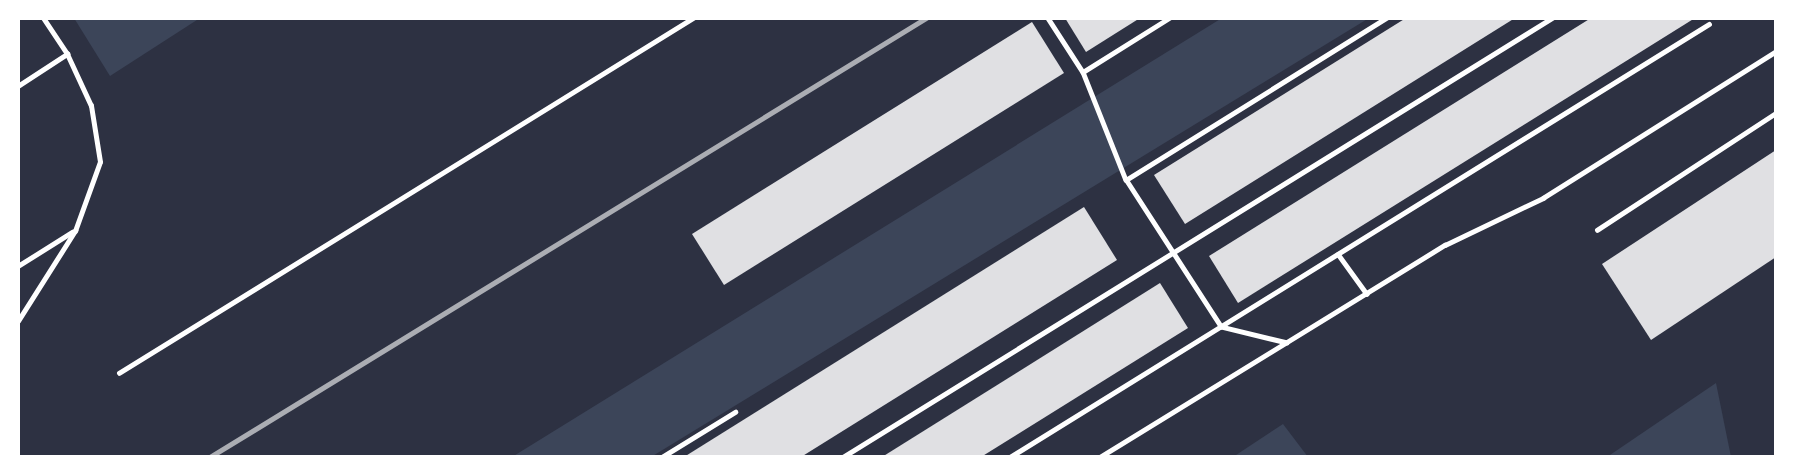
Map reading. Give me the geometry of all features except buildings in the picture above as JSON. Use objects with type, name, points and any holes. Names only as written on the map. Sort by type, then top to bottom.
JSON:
[{"type":"lane","points":[[18,321],[75,231],[100,162],[91,106],[67,54],[43,18]]},
{"type":"lane","points":[[119,373],[693,18]]},
{"type":"lane","points":[[1048,18],[1083,72],[1126,180],[1221,327],[1288,343]]},
{"type":"lane","points":[[1083,72],[1169,18]]},
{"type":"lane","points":[[1126,180],[1386,18]]},
{"type":"lane","points":[[843,457],[1552,18]]},
{"type":"lane","points":[[1010,457],[1709,24]]},
{"type":"lane","points":[[1100,457],[1445,245],[1543,198],[1776,51]]},
{"type":"lane","points":[[18,86],[67,54]]},
{"type":"lane","points":[[1597,230],[1776,113]]},
{"type":"lane","points":[[18,266],[75,231]]},
{"type":"lane","points":[[1338,254],[1367,294]]},
{"type":"lane","points":[[662,457],[735,412]]},
{"type":"shaded area","points":[[74,18],[200,18],[110,76]]},
{"type":"shaded area","points":[[1222,18],[1369,18],[651,457],[512,457]]},
{"type":"shaded area","points":[[1716,383],[1731,457],[1607,457]]},
{"type":"shaded area","points":[[1283,424],[1308,457],[1233,457]]},
{"type":"railway","points":[[210,457],[926,18]]}]
